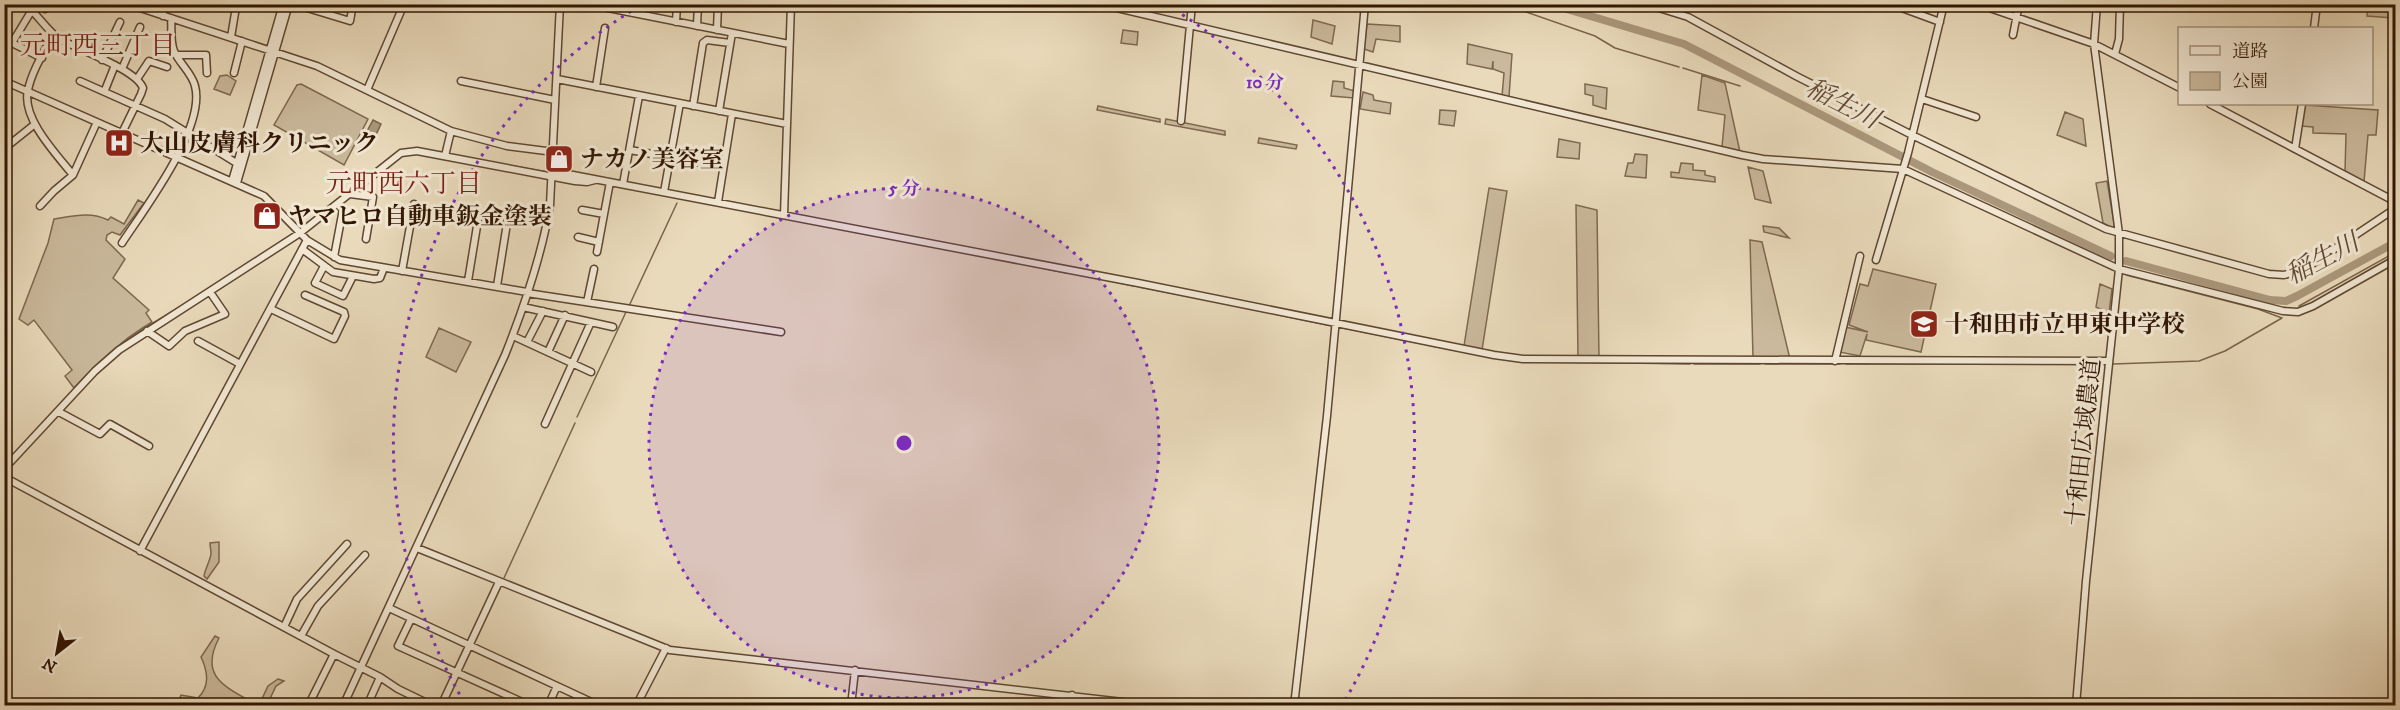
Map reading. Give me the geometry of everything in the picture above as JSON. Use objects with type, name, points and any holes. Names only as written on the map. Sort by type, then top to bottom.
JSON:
[{"type":"street","points":[[4,10],[8,4]]},
{"type":"street","points":[[25,4],[53,34],[137,79],[143,88],[122,133]]},
{"type":"street","points":[[128,4],[317,66],[451,131],[507,146],[554,152]]},
{"type":"street","points":[[160,4],[164,10],[163,16]]},
{"type":"street","points":[[231,37],[236,7],[234,4]]},
{"type":"street","points":[[234,182],[272,51],[283,4]]},
{"type":"street","points":[[234,182],[237,164],[272,51],[291,4],[350,21],[353,4]]},
{"type":"street","points":[[367,90],[404,4]]},
{"type":"street","points":[[343,705],[513,336],[527,292],[545,232],[552,174],[560,4]]},
{"type":"street","points":[[588,4],[789,44]]},
{"type":"street","points":[[676,22],[677,4]]},
{"type":"street","points":[[697,26],[698,4]]},
{"type":"street","points":[[717,30],[718,4]]},
{"type":"street","points":[[784,215],[791,4]]},
{"type":"street","points":[[1100,4],[1763,159],[1904,166],[2119,269],[2291,312],[2322,302],[2396,259]]},
{"type":"street","points":[[1181,121],[1192,4]]},
{"type":"street","points":[[1294,705],[1317,515],[1365,4]]},
{"type":"street","points":[[1646,4],[1681,13],[1796,76],[1912,135],[2119,234],[2269,274],[2284,275],[2303,270],[2396,208]]},
{"type":"street","points":[[1891,4],[1940,22]]},
{"type":"street","points":[[1876,260],[1908,153],[1944,4]]},
{"type":"street","points":[[1978,4],[2094,44],[2178,87]]},
{"type":"street","points":[[2013,35],[2019,4]]},
{"type":"street","name":"十和田広域農道","points":[[2076,705],[2086,581],[2119,269],[2119,234],[2094,44],[2097,4]]},
{"type":"street","points":[[2115,54],[2119,39],[2120,4]]},
{"type":"street","points":[[2314,27],[2318,4]]},
{"type":"street","points":[[12,43],[32,10]]},
{"type":"street","points":[[122,243],[176,157],[194,120],[196,89],[172,44],[171,18]]},
{"type":"street","points":[[102,60],[120,21]]},
{"type":"street","points":[[105,90],[140,27]]},
{"type":"street","points":[[596,87],[605,28]]},
{"type":"street","points":[[719,111],[732,33]]},
{"type":"street","points":[[53,34],[27,91],[28,103],[35,124],[73,175]]},
{"type":"street","points":[[4,39],[42,58]]},
{"type":"street","points":[[693,106],[703,43],[707,40],[730,43]]},
{"type":"street","points":[[234,73],[242,41]]},
{"type":"street","points":[[176,55],[206,55],[207,73]]},
{"type":"street","points":[[137,79],[149,61],[167,67]]},
{"type":"street","points":[[557,79],[787,124]]},
{"type":"street","points":[[4,81],[264,196],[307,240],[334,257],[348,262],[781,332]]},
{"type":"street","points":[[80,81],[105,90],[189,132],[237,164]]},
{"type":"street","points":[[461,81],[555,100]]},
{"type":"street","points":[[623,184],[639,96]]},
{"type":"street","points":[[1922,99],[1976,117]]},
{"type":"street","points":[[664,192],[680,103]]},
{"type":"street","points":[[2212,105],[2396,202]]},
{"type":"street","points":[[2295,149],[2302,105]]},
{"type":"street","points":[[718,202],[732,114]]},
{"type":"street","points":[[40,206],[54,190],[73,175],[98,122]]},
{"type":"street","points":[[10,144],[35,124]]},
{"type":"street","points":[[446,156],[451,131]]},
{"type":"street","points":[[630,150],[723,167]]},
{"type":"street","points":[[4,469],[100,366],[147,331],[300,233],[401,153],[417,151],[552,174],[596,179],[718,202],[1494,356],[1523,359],[2109,361]]},
{"type":"street","points":[[597,252],[610,182]]},
{"type":"street","points":[[350,194],[373,197],[366,239]]},
{"type":"street","points":[[334,257],[343,209],[338,204]]},
{"type":"street","points":[[402,271],[414,204]]},
{"type":"street","points":[[582,210],[604,214]]},
{"type":"street","points":[[468,281],[479,214]]},
{"type":"street","points":[[496,286],[508,217]]},
{"type":"street","points":[[578,237],[598,242]]},
{"type":"street","points":[[140,551],[307,240]]},
{"type":"street","points":[[302,249],[333,272],[380,278],[384,268]]},
{"type":"street","points":[[1835,361],[1860,256]]},
{"type":"street","points":[[324,266],[315,283],[343,296],[353,276]]},
{"type":"street","points":[[587,302],[594,269]]},
{"type":"street","points":[[147,331],[170,346],[185,331],[225,314],[210,292]]},
{"type":"street","points":[[271,309],[334,339],[345,316],[344,312],[305,295]]},
{"type":"street","points":[[522,307],[612,327]]},
{"type":"street","points":[[527,342],[543,311]]},
{"type":"street","points":[[548,352],[566,315]]},
{"type":"street","points":[[545,424],[591,322]]},
{"type":"street","points":[[513,336],[591,372]]},
{"type":"street","points":[[198,341],[240,364]]},
{"type":"street","points":[[59,412],[100,434],[110,424],[149,446]]},
{"type":"street","points":[[4,477],[360,668],[380,676],[398,689],[433,705]]},
{"type":"street","points":[[284,627],[297,599],[347,544]]},
{"type":"street","points":[[417,548],[666,648],[1158,705]]},
{"type":"street","points":[[301,636],[318,606],[365,555]]},
{"type":"street","points":[[441,705],[499,582]]},
{"type":"street","points":[[389,608],[600,705]]},
{"type":"street","points":[[411,619],[398,646],[531,705]]},
{"type":"street","points":[[636,705],[666,648]]},
{"type":"street","points":[[308,705],[334,654]]},
{"type":"street","points":[[851,705],[855,670]]},
{"type":"street","points":[[367,705],[380,676]]},
{"type":"street","points":[[548,705],[557,686]]},
{"type":"street","points":[[1071,705],[1072,695]]},
{"type":"green space","points":[[2368,5],[2393,7],[2393,18],[2367,16]]},
{"type":"green space","points":[[1313,20],[1335,26],[1332,44],[1311,37]]},
{"type":"green space","points":[[1367,24],[1400,26],[1400,42],[1376,39],[1373,52],[1364,49]]},
{"type":"green space","points":[[1123,30],[1138,32],[1137,45],[1121,43]]},
{"type":"green space","points":[[1468,44],[1512,54],[1509,97],[1502,96],[1504,73],[1493,69],[1493,61],[1492,69],[1467,64]]},
{"type":"green space","points":[[227,75],[236,81],[230,95],[214,89],[220,76]]},
{"type":"green space","points":[[1702,75],[1725,83],[1740,152],[1722,147],[1725,115],[1698,110]]},
{"type":"green space","points":[[1333,81],[1344,82],[1344,88],[1355,91],[1354,98],[1331,96]]},
{"type":"green space","points":[[301,84],[368,119],[344,165],[274,125],[297,85]]},
{"type":"green space","points":[[1585,84],[1607,88],[1606,109],[1593,105],[1593,96],[1585,94]]},
{"type":"green space","points":[[1363,92],[1373,95],[1374,100],[1391,103],[1390,114],[1360,109]]},
{"type":"green space","points":[[2304,105],[2378,110],[2376,135],[2368,135],[2364,182],[2345,171],[2346,134],[2313,133],[2313,127],[2301,126]]},
{"type":"green space","points":[[1098,106],[1160,119],[1160,122],[1097,110]]},
{"type":"green space","points":[[1440,110],[1456,111],[1454,126],[1439,124]]},
{"type":"green space","points":[[2065,112],[2083,119],[2086,146],[2057,135]]},
{"type":"green space","points":[[1166,119],[1225,131],[1225,135],[1165,124]]},
{"type":"green space","points":[[1259,138],[1297,145],[1296,149],[1258,143]]},
{"type":"green space","points":[[1559,139],[1580,143],[1579,159],[1557,157]]},
{"type":"green space","points":[[1635,154],[1647,155],[1646,178],[1625,176],[1628,163],[1633,163]]},
{"type":"green space","points":[[1681,163],[1693,164],[1693,170],[1705,171],[1705,175],[1715,177],[1715,182],[1671,177],[1671,172],[1679,173]]},
{"type":"green space","points":[[1748,167],[1763,171],[1771,203],[1755,199]]},
{"type":"green space","points":[[2107,181],[2115,229],[2103,223],[2096,183]]},
{"type":"green space","points":[[1489,188],[1507,191],[1482,350],[1464,346]]},
{"type":"green space","points":[[138,200],[144,203],[120,235],[112,232],[107,235],[106,240],[125,259],[113,278],[149,310],[146,313],[152,322],[111,352],[74,388],[65,376],[72,370],[34,320],[28,325],[19,319],[48,243],[54,219],[88,215],[108,220],[111,217],[124,224]]},
{"type":"green space","points":[[1576,205],[1597,210],[1599,358],[1578,357]]},
{"type":"green space","points":[[1763,226],[1779,228],[1789,238],[1764,232]]},
{"type":"green space","points":[[1750,240],[1762,242],[1790,359],[1753,358]]},
{"type":"green space","points":[[1873,269],[1936,284],[1921,352],[1866,340],[1867,334],[1860,356],[1839,352],[1845,327],[1868,332],[1849,325],[1860,284],[1868,286]]},
{"type":"green space","points":[[2100,284],[2112,289],[2109,313],[2096,307]]},
{"type":"green space","points":[[439,328],[471,342],[456,372],[426,357]]},
{"type":"green space","points":[[219,542],[219,562],[207,579],[204,576],[211,555],[210,543]]},
{"type":"green space","points":[[215,636],[219,638],[213,652],[214,672],[219,680],[235,693],[257,705],[177,705],[181,695],[198,698],[205,689],[206,673],[201,657]]},
{"type":"green space","points":[[278,679],[284,681],[276,686],[267,705],[259,705],[268,686]]},
{"type":"shaded area","points":[[373,120],[381,124],[374,139],[365,135]]},
{"type":"waterway","points":[[1503,4],[1595,36],[1615,48],[1679,67]]},
{"type":"waterway","name":"稲生川","points":[[1550,4],[1684,44],[1932,172],[2111,256]]},
{"type":"waterway","points":[[1683,68],[1740,86]]},
{"type":"waterway","points":[[401,150],[417,148]]},
{"type":"waterway","points":[[301,228],[394,154]]},
{"type":"waterway","points":[[468,158],[547,172]]},
{"type":"waterway","points":[[648,192],[661,195]]},
{"type":"waterway","points":[[1967,202],[2113,270]]},
{"type":"waterway","points":[[629,306],[677,203]]},
{"type":"waterway","points":[[707,204],[715,205]]},
{"type":"waterway","points":[[867,234],[877,236]]},
{"type":"waterway","name":"稲生川","points":[[2126,261],[2270,300],[2286,301],[2396,242]]},
{"type":"waterway","points":[[944,249],[1017,263]]},
{"type":"waterway","points":[[2299,306],[2396,252]]},
{"type":"waterway","points":[[1022,264],[1066,273]]},
{"type":"waterway","points":[[1071,273],[1134,286]]},
{"type":"waterway","points":[[2113,364],[2199,361],[2225,351],[2282,318],[2258,309],[2126,275]]},
{"type":"waterway","points":[[1139,287],[1202,299]]},
{"type":"waterway","points":[[94,368],[128,338],[193,299]]},
{"type":"waterway","points":[[1206,300],[1270,313]]},
{"type":"waterway","points":[[577,417],[626,312]]},
{"type":"waterway","points":[[1274,314],[1332,326]]},
{"type":"waterway","points":[[1338,327],[1423,344]]},
{"type":"waterway","points":[[1427,345],[1490,357]]},
{"type":"waterway","points":[[1494,358],[1521,362]]},
{"type":"waterway","points":[[1526,362],[1621,363]]},
{"type":"waterway","points":[[1624,363],[1690,364]]},
{"type":"waterway","points":[[1694,364],[1760,364]]},
{"type":"waterway","points":[[1765,364],[1840,364]]},
{"type":"waterway","points":[[1846,364],[2037,364]]},
{"type":"waterway","points":[[2051,364],[2104,364]]},
{"type":"waterway","points":[[504,578],[575,423]]},
{"type":"place","name":"大山皮膚科クリニック","points":[[119,143]]},
{"type":"place","name":"ナカノ美容室","points":[[559,159]]},
{"type":"place","name":"ヤマヒロ自動車鈑金塗装","points":[[267,216]]},
{"type":"place","name":"十和田市立甲東中学校","points":[[1924,324]]},
{"type":"district","name":"元町西三丁目","points":[[98,45]]},
{"type":"district","name":"元町西六丁目","points":[[404,183]]}]
